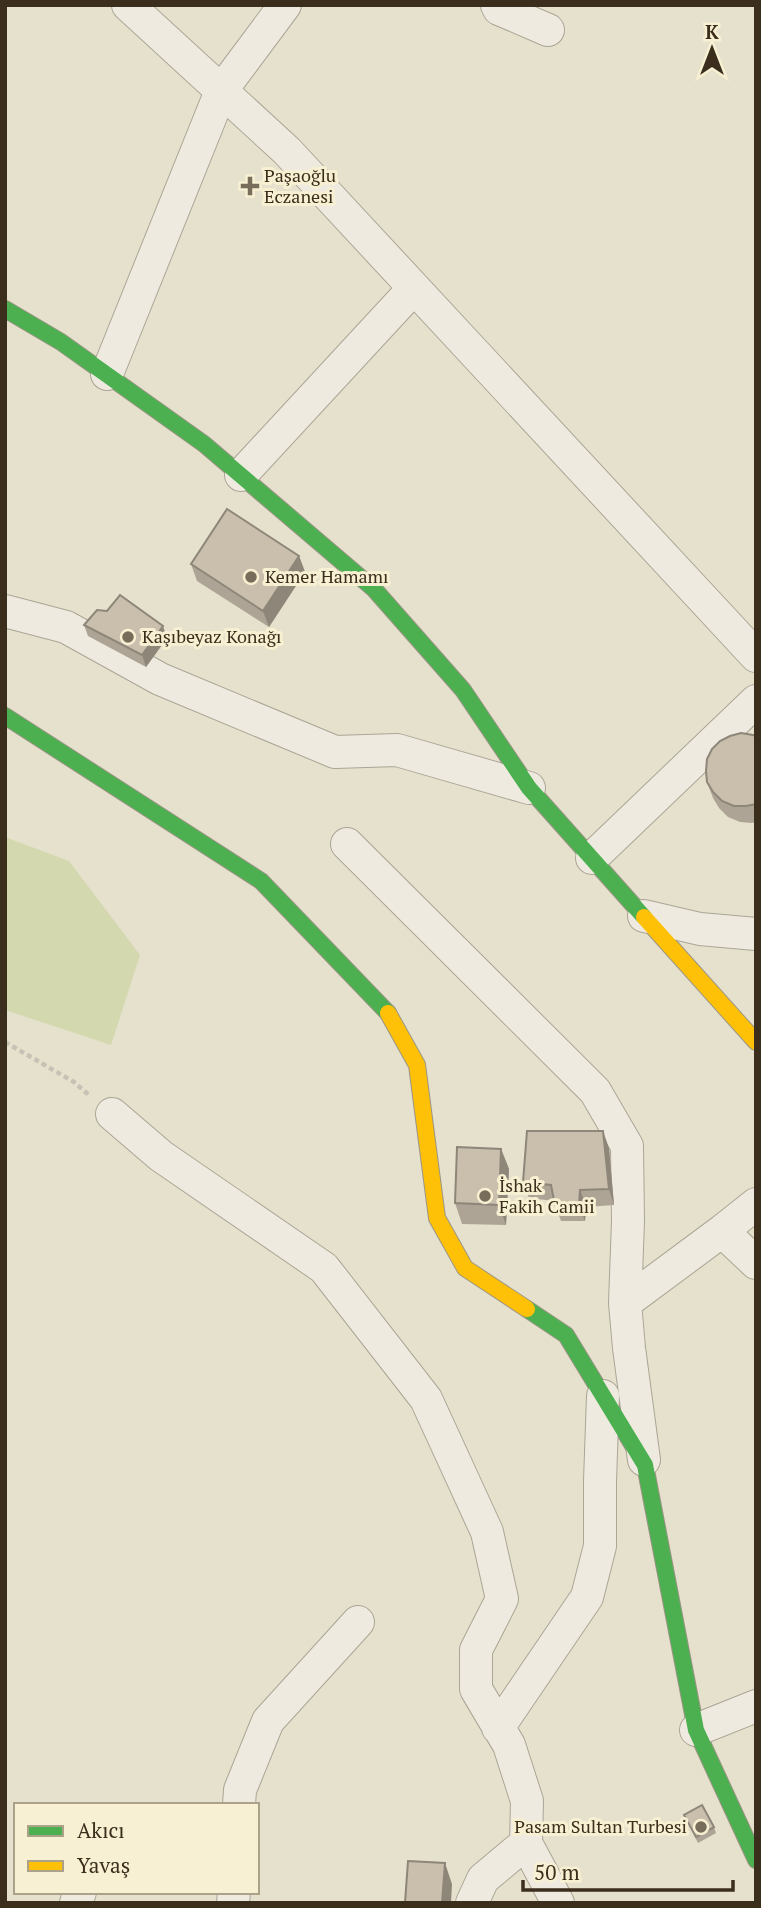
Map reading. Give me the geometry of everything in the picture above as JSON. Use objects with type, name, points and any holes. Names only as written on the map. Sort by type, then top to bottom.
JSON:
[{"type":"street","points":[[128,5],[287,151],[756,656]]},
{"type":"street","points":[[107,374],[221,91],[285,5]]},
{"type":"street","points":[[497,5],[499,9],[548,30]]},
{"type":"street","points":[[241,475],[414,289]]},
{"type":"street","points":[[5,309],[61,342],[204,444],[374,589],[463,690],[529,788],[756,1042]]},
{"type":"street","points":[[5,611],[66,627],[160,680],[335,752],[397,750],[529,788]]},
{"type":"street","points":[[592,858],[756,701]]},
{"type":"street","points":[[5,716],[261,881],[389,1015],[417,1065],[437,1218],[465,1268],[566,1335],[645,1465]]},
{"type":"street","points":[[347,844],[595,1091],[627,1146],[625,1303],[645,1465],[696,1730],[756,1860]]},
{"type":"street","points":[[644,916],[700,929],[756,934]]},
{"type":"street","points":[[112,1114],[161,1156],[324,1268],[426,1399],[487,1532],[502,1599],[476,1650],[476,1689],[509,1745],[527,1801],[526,1843],[558,1903]]},
{"type":"street","points":[[625,1303],[756,1203]]},
{"type":"street","points":[[722,1231],[756,1263]]},
{"type":"street","points":[[498,1728],[587,1597],[600,1546],[603,1396]]},
{"type":"street","points":[[239,1803],[240,1790],[268,1721],[358,1622]]},
{"type":"street","points":[[696,1730],[756,1706]]},
{"type":"street","points":[[472,1903],[483,1879],[526,1843]]},
{"type":"path","points":[[5,1042],[74,1082],[112,1114]]},
{"type":"green space","points":[[5,837],[69,861],[140,955],[111,1045],[5,1010]]},
{"type":"building","name":"Kemer Hamamı","points":[[227,509],[299,556],[263,611],[191,564]]},
{"type":"building","name":"Kaşıbeyaz Konağı","points":[[120,595],[163,626],[142,655],[84,625],[97,610],[107,611]]},
{"type":"building","points":[[741,733],[756,736],[756,804],[734,806],[722,801],[707,782],[707,759],[720,741]]},
{"type":"building","points":[[527,1131],[603,1131],[609,1189],[580,1190],[579,1205],[555,1205],[551,1185],[523,1182]]},
{"type":"building","points":[[457,1147],[501,1149],[499,1205],[455,1203]]},
{"type":"building","name":"Pasam Sultan Turbesi","points":[[702,1805],[714,1827],[696,1837],[684,1815]]},
{"type":"building","points":[[408,1861],[445,1863],[442,1903],[405,1903]]},
{"type":"traffic: fast","points":[[5,309],[61,342],[204,444],[374,589],[463,690],[529,788],[644,917]]},
{"type":"traffic: fast","points":[[5,716],[261,881],[388,1013]]},
{"type":"traffic: fast","points":[[527,1309],[566,1335],[645,1465],[696,1730],[756,1860]]},
{"type":"traffic: slow","points":[[644,917],[756,1042]]},
{"type":"traffic: slow","points":[[388,1013],[417,1065],[437,1218],[465,1268],[527,1309]]},
{"type":"place","name":"Paşaoğlu Eczanesi","points":[[250,186]]},
{"type":"place","name":"Kemer Hamamı","points":[[251,577]]},
{"type":"place","name":"Kaşıbeyaz Konağı","points":[[128,637]]},
{"type":"place","name":"İshak Fakih Camii","points":[[485,1196]]},
{"type":"place","name":"Pasam Sultan Turbesi","points":[[701,1827]]}]
